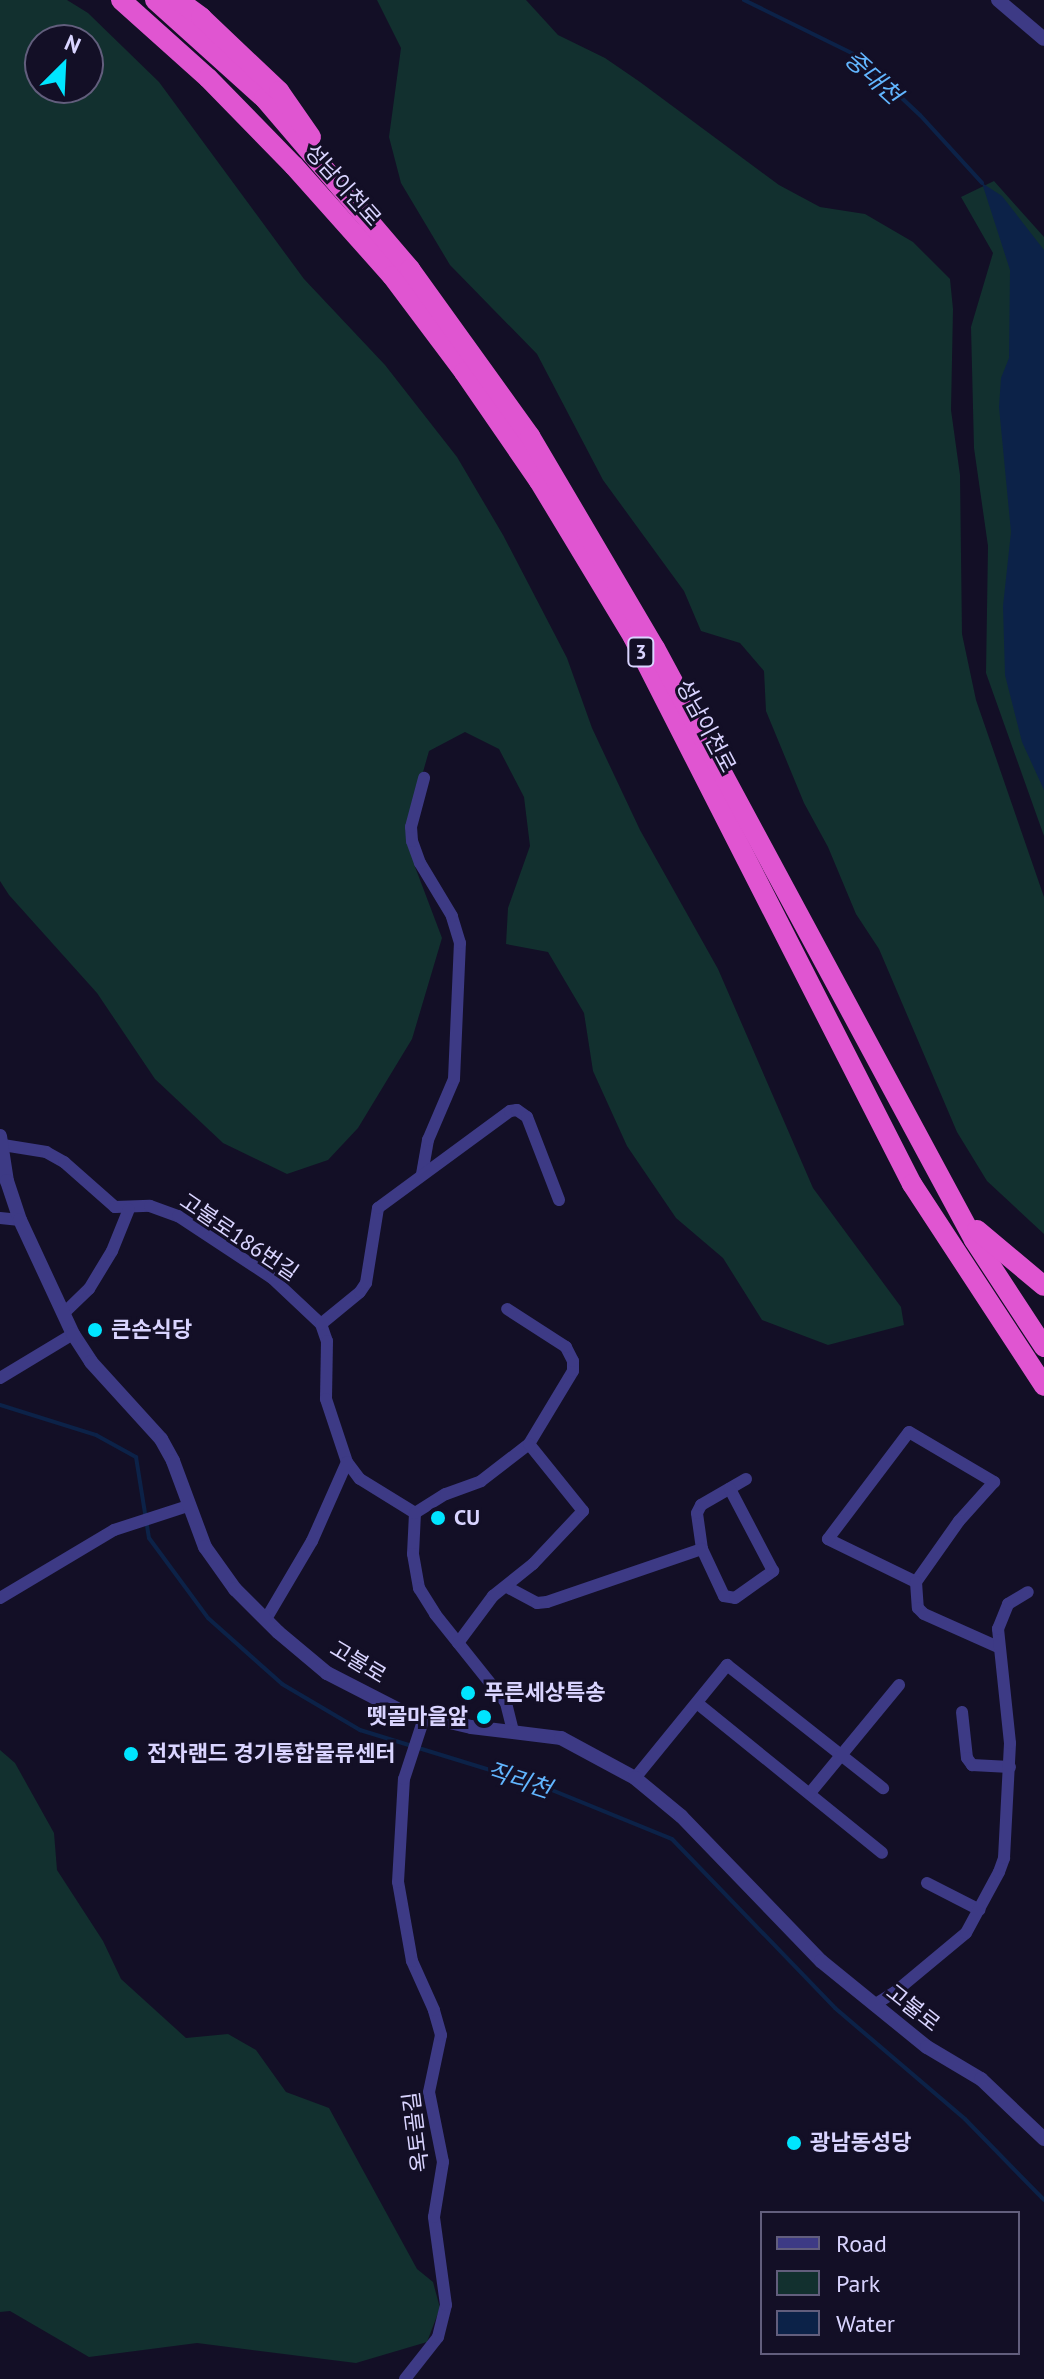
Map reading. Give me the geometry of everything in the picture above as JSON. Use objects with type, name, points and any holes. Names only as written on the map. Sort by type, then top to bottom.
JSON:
[{"type":"highway","name":"성남이천로","points":[[121,0],[208,78],[294,166],[392,276],[464,372],[539,481],[633,637],[912,1184],[1044,1386]]},
{"type":"highway","name":"성남이천로","points":[[155,0],[264,98],[410,269],[530,436],[655,648],[959,1213],[1044,1347]]},
{"type":"highway","points":[[178,0],[201,17],[279,91],[352,201]]},
{"type":"highway","points":[[959,1213],[1012,1263],[1044,1286]]},
{"type":"street","points":[[998,0],[1044,39]]},
{"type":"street","points":[[422,1174],[428,1140],[454,1079],[460,943],[452,916],[420,863],[412,841],[411,827],[424,778]]},
{"type":"street","points":[[415,1513],[360,1479],[347,1462],[326,1399],[327,1341],[321,1324],[360,1292],[366,1283],[378,1208],[510,1111],[517,1110],[527,1117],[559,1200]]},
{"type":"street","name":"고불로186번길","points":[[2,1140],[46,1152],[64,1162],[115,1207],[150,1206],[178,1216],[272,1278],[321,1324]]},
{"type":"street","name":"고불로","points":[[2,1140],[7,1181],[20,1220],[73,1334],[91,1362],[161,1439],[182,1482],[188,1506],[217,1565],[266,1619],[327,1673],[376,1700],[424,1718],[561,1738],[635,1778],[681,1816],[821,1961],[927,2047],[981,2079],[1044,2139]]},
{"type":"street","points":[[64,1313],[89,1289],[112,1251],[129,1209]]},
{"type":"street","points":[[0,1218],[20,1220]]},
{"type":"street","points":[[415,1513],[446,1494],[481,1481],[529,1444],[573,1371],[573,1361],[566,1347],[507,1309]]},
{"type":"street","points":[[0,1378],[73,1334]]},
{"type":"street","points":[[916,1582],[828,1539],[909,1432],[994,1482],[959,1521],[916,1582],[918,1608],[924,1614],[998,1647]]},
{"type":"street","points":[[458,1643],[493,1596],[507,1587],[583,1511],[529,1444]]},
{"type":"street","points":[[266,1619],[312,1541],[347,1462]]},
{"type":"street","points":[[730,1489],[773,1571],[729,1599],[724,1596],[702,1549],[697,1513],[701,1505],[746,1479]]},
{"type":"street","points":[[0,1598],[114,1530],[188,1506]]},
{"type":"street","points":[[415,1513],[413,1554],[419,1588],[506,1703],[513,1731]]},
{"type":"street","points":[[507,1587],[537,1603],[547,1602],[702,1549]]},
{"type":"street","points":[[874,2005],[955,1943],[980,1910],[1004,1858],[1004,1809],[1010,1767],[998,1647],[1001,1616],[1017,1595],[1028,1592]]},
{"type":"street","points":[[635,1778],[727,1665],[883,1788]]},
{"type":"street","points":[[810,1793],[899,1685]]},
{"type":"street","points":[[697,1703],[882,1853]]},
{"type":"street","points":[[962,1712],[967,1758],[972,1765],[1010,1767]]},
{"type":"street","name":"옥토골길","points":[[405,2379],[438,2337],[446,2305],[434,2217],[443,2162],[429,2092],[441,2035],[434,2010],[412,1961],[400,1900],[398,1847],[404,1779],[421,1735],[424,1718]]},
{"type":"street","points":[[927,1883],[980,1910]]},
{"type":"green space","points":[[0,0],[67,0],[99,24],[24,24],[24,104],[104,104],[104,29],[159,82],[304,279],[385,365],[457,457],[503,535],[567,658],[592,728],[640,830],[718,969],[813,1188],[901,1307],[904,1325],[828,1345],[762,1320],[723,1258],[676,1218],[627,1146],[593,1071],[584,1013],[548,952],[506,944],[508,908],[530,846],[524,797],[499,749],[465,732],[429,751],[415,800],[414,864],[442,938],[412,1039],[358,1128],[328,1160],[287,1174],[223,1143],[155,1079],[97,993],[0,881]]},
{"type":"green space","points":[[377,0],[526,0],[558,35],[605,58],[779,185],[820,207],[865,214],[913,242],[950,279],[953,309],[951,410],[960,475],[962,634],[976,700],[1044,897],[1044,1234],[987,1181],[957,1132],[879,949],[856,914],[828,847],[804,803],[766,711],[764,671],[740,643],[701,631],[684,591],[603,480],[537,354],[450,265],[401,183],[389,137],[401,48]]},
{"type":"green space","points":[[994,181],[1044,237],[1044,836],[986,673],[988,546],[974,448],[971,327],[993,253],[961,197]]},
{"type":"green space","points":[[0,1750],[15,1763],[54,1833],[57,1870],[103,1941],[121,1979],[186,2038],[228,2034],[256,2050],[286,2092],[329,2108],[417,2269],[433,2282],[440,2308],[427,2342],[356,2363],[197,2343],[89,2357],[10,2311],[0,2312]]},
{"type":"water","points":[[982,183],[1002,196],[1044,250],[1044,790],[1022,742],[1005,675],[1003,606],[1011,532],[999,407],[1001,378],[1009,358],[1010,270]]},
{"type":"waterway","name":"중대천","points":[[744,0],[856,55],[920,115],[982,183]]},
{"type":"waterway","name":"직리천","points":[[0,1405],[96,1435],[136,1457],[149,1538],[208,1618],[282,1684],[360,1730],[542,1786],[672,1839],[835,2008],[965,2119],[1044,2200]]},
{"type":"place","name":"큰손식당","points":[[95,1330]]},
{"type":"place","name":"CU","points":[[438,1518]]},
{"type":"place","name":"푸른세상특송","points":[[468,1693]]},
{"type":"place","name":"뗏골마을앞","points":[[484,1717]]},
{"type":"place","name":"전자랜드 경기통합물류센터","points":[[131,1754]]},
{"type":"place","name":"광남동성당","points":[[794,2143]]}]
